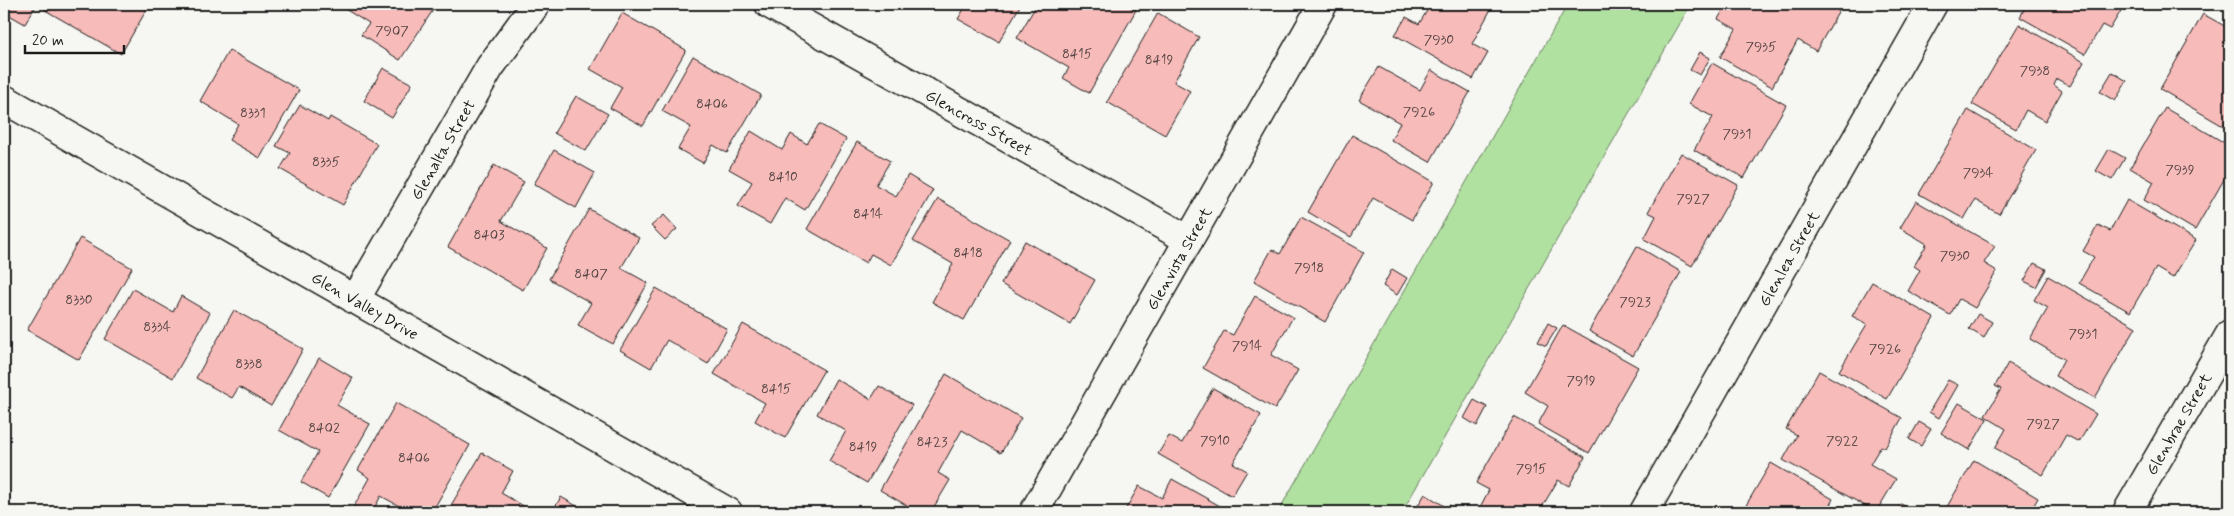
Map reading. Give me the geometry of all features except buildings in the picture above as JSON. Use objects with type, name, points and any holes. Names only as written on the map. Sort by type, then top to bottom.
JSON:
[{"type":"street","name":"Glenalta Street","points":[[355,300],[490,67],[536,4]]},
{"type":"street","name":"Glencross Street","points":[[769,4],[1189,240]]},
{"type":"street","name":"Glenvista Street","points":[[1034,512],[1323,4]]},
{"type":"street","name":"Glenlea Street","points":[[1644,512],[1933,4]]},
{"type":"street","name":"Glen Valley Drive","points":[[4,99],[728,512]]},
{"type":"street","name":"Glenbrae Street","points":[[2127,512],[2230,334]]},
{"type":"green space","points":[[1568,4],[1691,4],[1402,512],[1278,512]]}]
